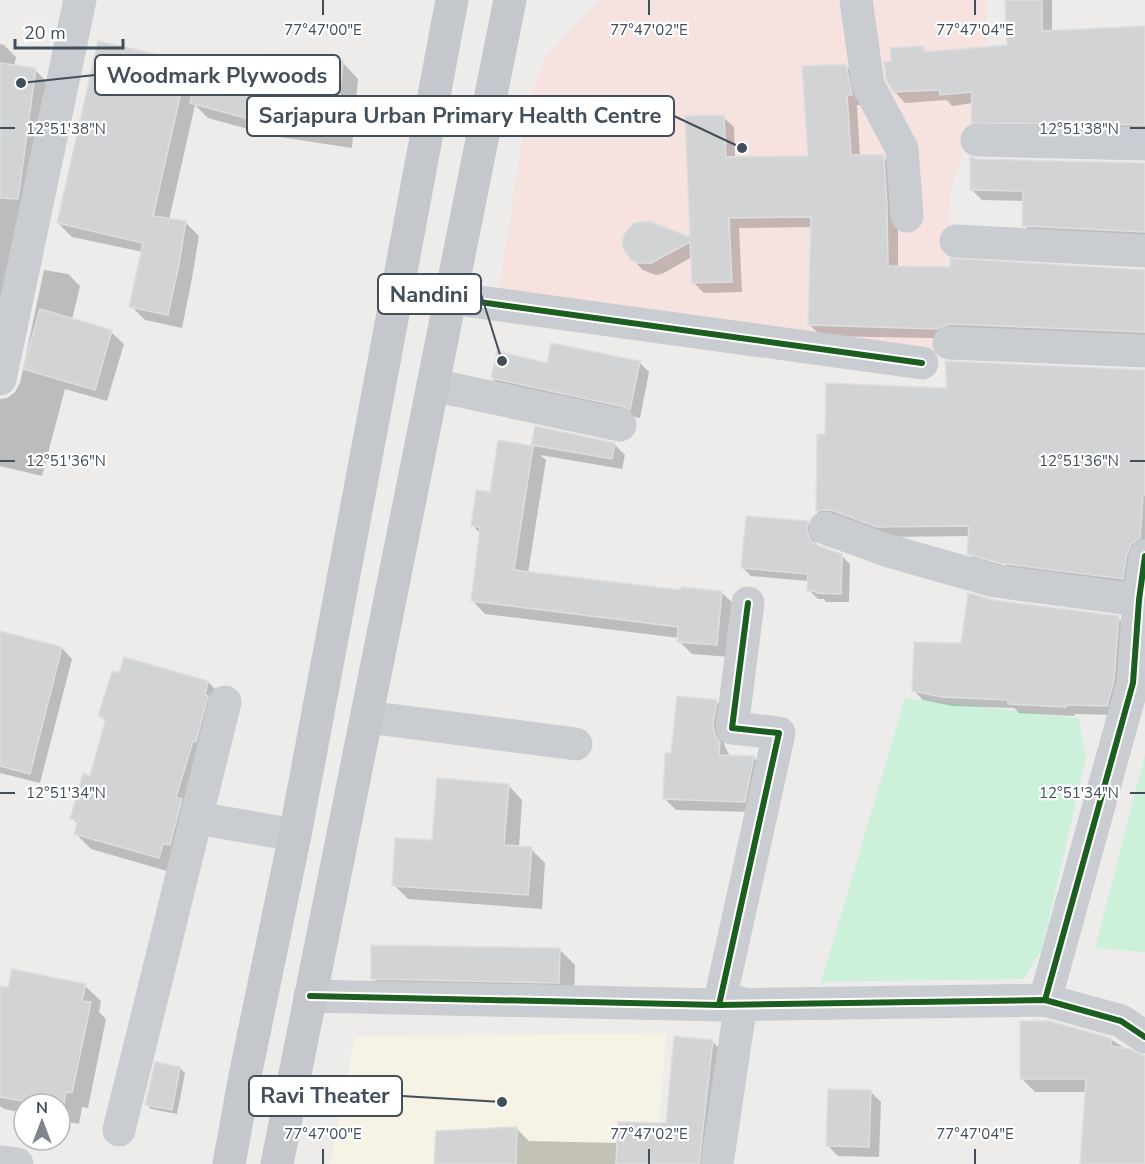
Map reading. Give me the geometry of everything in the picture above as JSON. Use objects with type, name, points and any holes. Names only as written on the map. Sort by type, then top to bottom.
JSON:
[{"type":"main road","points":[[229,1164],[295,835],[452,0]]},
{"type":"main road","points":[[277,1164],[510,0]]},
{"type":"main road","points":[[245,1076],[292,1086]]},
{"type":"street","points":[[0,379],[80,0]]},
{"type":"street","points":[[856,0],[868,85],[902,148],[907,216]]},
{"type":"street","points":[[977,140],[1145,144]]},
{"type":"street","points":[[956,241],[1145,251]]},
{"type":"street","points":[[450,298],[922,363]]},
{"type":"street","points":[[948,343],[1145,351]]},
{"type":"street","points":[[433,385],[620,425]]},
{"type":"street","points":[[825,528],[889,551],[995,581],[1142,578],[1133,683],[1045,1000]]},
{"type":"street","points":[[717,1164],[730,1004],[779,733],[732,728],[748,603]]},
{"type":"street","points":[[119,1130],[225,702]]},
{"type":"street","points":[[367,717],[576,744]]},
{"type":"street","points":[[197,818],[295,835]]},
{"type":"street","points":[[310,996],[730,1004],[1045,1000],[1121,1021],[1145,1037]]},
{"type":"street","points":[[0,1162],[17,1164]]},
{"type":"shaded area","points":[[600,0],[987,0],[987,71],[950,193],[942,353],[498,293],[528,103],[546,55]]},
{"type":"shaded area","points":[[666,1033],[656,1164],[330,1164],[355,1037]]},
{"type":"green space","points":[[905,698],[1079,718],[1086,758],[1042,949],[1024,979],[821,982]]},
{"type":"green space","points":[[1145,755],[1145,952],[1095,948]]},
{"type":"building","points":[[1005,0],[1042,0],[1042,31],[1145,26],[1145,125],[971,123],[972,92],[940,95],[939,90],[893,92],[886,79],[884,62],[891,61],[890,48],[923,46],[923,52],[1007,45]]},
{"type":"building","points":[[98,41],[188,61],[153,216],[186,221],[168,315],[129,307],[143,243],[57,223]]},
{"type":"building","points":[[270,54],[343,61],[336,133],[256,121],[190,103],[193,88],[266,95]]},
{"type":"building","points":[[0,63],[36,68],[18,199],[0,198]]},
{"type":"building","points":[[846,64],[852,95],[847,95],[851,155],[884,155],[888,266],[950,267],[950,258],[1145,270],[1145,332],[950,324],[937,329],[808,325],[811,217],[729,218],[732,282],[692,283],[690,242],[651,263],[637,263],[631,260],[623,248],[622,241],[624,234],[634,223],[648,221],[690,237],[685,116],[724,115],[726,157],[808,156],[802,66]]},
{"type":"building","points":[[970,157],[1145,163],[1145,232],[1022,226],[1023,191],[970,190]]},
{"type":"building","points":[[40,309],[112,330],[95,390],[23,369]]},
{"type":"building","points":[[551,343],[640,361],[630,410],[491,378],[497,351],[547,363]]},
{"type":"building","points":[[945,361],[1145,370],[1145,495],[1143,495],[1140,538],[1131,544],[1127,553],[1123,579],[999,563],[967,554],[969,526],[877,527],[831,510],[816,512],[817,434],[825,434],[826,383],[947,388]]},
{"type":"building","points":[[535,426],[615,443],[612,459],[531,445]]},
{"type":"building","points":[[498,440],[533,446],[514,570],[681,590],[681,587],[722,591],[717,645],[677,642],[678,627],[471,601],[480,527],[471,526],[476,490],[490,492]]},
{"type":"building","points":[[746,516],[808,521],[807,531],[811,541],[842,554],[841,594],[807,591],[808,574],[741,568]]},
{"type":"building","points":[[968,593],[993,600],[1119,616],[1114,680],[1107,706],[1066,705],[1066,707],[1008,704],[1008,700],[942,697],[912,691],[914,642],[961,643]]},
{"type":"building","points":[[0,631],[62,647],[30,774],[0,766]]},
{"type":"building","points":[[124,657],[208,681],[205,695],[208,696],[196,742],[193,741],[176,797],[182,799],[170,845],[163,844],[159,858],[74,834],[78,820],[70,819],[83,773],[90,776],[106,718],[98,716],[112,671],[119,673]]},
{"type":"building","points":[[677,696],[717,700],[713,726],[720,742],[719,755],[754,756],[745,802],[663,799],[665,753],[671,753]]},
{"type":"building","points":[[437,778],[509,784],[504,845],[532,847],[528,895],[392,886],[395,838],[432,840]]},
{"type":"building","points":[[371,945],[560,948],[559,983],[371,979]]},
{"type":"building","points":[[12,969],[86,984],[82,1001],[91,1002],[72,1093],[12,1092],[12,1099],[0,1097],[0,986],[8,988]]},
{"type":"building","points":[[1020,1021],[1049,1021],[1111,1038],[1111,1046],[1130,1049],[1145,1056],[1145,1164],[1080,1164],[1086,1079],[1020,1079]]},
{"type":"building","points":[[674,1036],[713,1040],[699,1164],[616,1164],[618,1122],[666,1123]]},
{"type":"building","points":[[155,1062],[180,1067],[172,1110],[145,1105]]},
{"type":"building","points":[[828,1089],[871,1090],[869,1147],[826,1146]]},
{"type":"building","points":[[517,1127],[516,1164],[434,1164],[436,1131]]},
{"type":"cycle path","points":[[450,298],[922,363]]},
{"type":"cycle path","points":[[1045,1000],[1133,683],[1139,600],[1145,556]]},
{"type":"cycle path","points":[[719,1005],[779,733],[732,728],[748,603]]},
{"type":"cycle path","points":[[310,996],[719,1005],[1045,1000],[1121,1021],[1145,1037]]},
{"type":"place","name":"Woodmark Plywoods","points":[[21,83]]},
{"type":"place","name":"Sarjapura Urban Primary Health Centre","points":[[742,148]]},
{"type":"place","name":"Nandini","points":[[502,361]]},
{"type":"place","name":"Ravi Theater","points":[[502,1102]]}]
